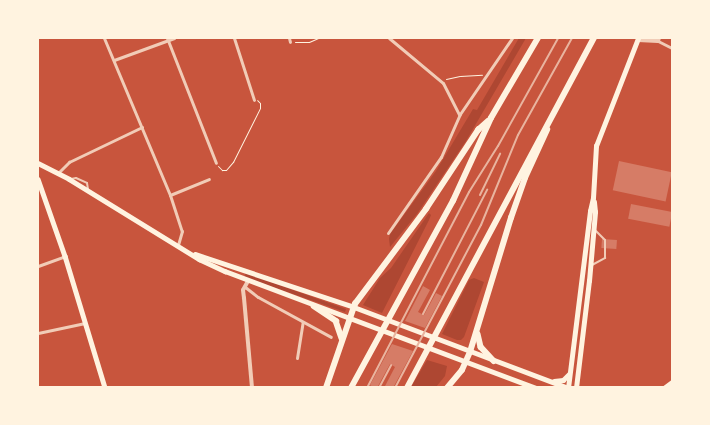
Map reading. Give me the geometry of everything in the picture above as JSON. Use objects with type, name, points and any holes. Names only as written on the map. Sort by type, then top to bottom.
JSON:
[{"type":"highway","points":[[351,388],[452,201],[491,118],[538,38]]},
{"type":"highway","points":[[407,388],[594,38]]},
{"type":"highway","points":[[447,388],[466,362],[470,352],[511,218],[556,106]]},
{"type":"highway","points":[[326,388],[354,307],[367,285],[426,209],[478,130],[491,118]]},
{"type":"highway","points":[[314,306],[336,321],[342,333],[342,340]]},
{"type":"highway","points":[[478,328],[481,346],[494,360]]},
{"type":"main road","points":[[193,254],[354,307],[568,388],[593,198],[596,146],[638,39]]},
{"type":"main road","points":[[38,163],[69,179],[199,259],[248,281],[537,388]]},
{"type":"main road","points":[[38,179],[65,256],[105,388]]},
{"type":"main road","points":[[576,388],[594,229],[593,198]]},
{"type":"main road","points":[[551,381],[565,379],[571,371]]},
{"type":"main road","points":[[664,388],[672,382]]},
{"type":"street","points":[[104,38],[170,195],[182,231],[178,245]]},
{"type":"street","points":[[114,60],[174,38]]},
{"type":"street","points":[[234,38],[254,100]]},
{"type":"street","points":[[289,38],[290,42]]},
{"type":"street","points":[[389,38],[441,82],[459,116]]},
{"type":"street","points":[[388,233],[441,157],[459,116],[512,38]]},
{"type":"street","points":[[167,39],[216,163]]},
{"type":"street","points":[[638,39],[658,39],[672,48]]},
{"type":"street","points":[[58,173],[69,162],[142,127]]},
{"type":"street","points":[[170,195],[209,178]]},
{"type":"street","points":[[38,266],[65,256]]},
{"type":"street","points":[[248,281],[245,287],[244,298],[252,388]]},
{"type":"street","points":[[245,287],[258,297],[331,337]]},
{"type":"street","points":[[297,358],[303,321]]},
{"type":"street","points":[[38,333],[85,323]]},
{"type":"lane","points":[[590,266],[605,258],[606,240],[594,229]]},
{"type":"path","points":[[290,42],[309,42],[318,38]]},
{"type":"path","points":[[441,82],[460,76],[486,76]]},
{"type":"path","points":[[216,163],[222,170],[229,167],[233,162],[260,108],[259,100],[254,100]]},
{"type":"shaded area","points":[[519,38],[526,38],[466,141],[417,214],[390,247],[390,234],[436,171],[473,109],[477,110]]},
{"type":"shaded area","points":[[429,213],[431,215],[429,220],[382,313],[363,305],[380,278],[391,268]]},
{"type":"shaded area","points":[[246,273],[346,309],[345,312],[244,277]]},
{"type":"shaded area","points":[[474,278],[484,282],[464,337],[461,340],[457,340],[442,334],[469,280]]},
{"type":"shaded area","points":[[427,360],[447,366],[445,376],[436,387],[411,387]]},
{"type":"building","points":[[619,161],[672,172],[666,202],[613,190]]},
{"type":"building","points":[[631,204],[672,212],[669,227],[628,219]]},
{"type":"building","points":[[602,239],[617,240],[616,249],[601,248]]},
{"type":"building","points":[[423,286],[430,290],[418,312],[424,315],[436,293],[442,296],[425,328],[405,321]]},
{"type":"building","points":[[392,344],[413,351],[393,388],[384,388],[395,367],[390,364],[377,388],[374,388],[370,385]]},
{"type":"railway","points":[[367,388],[469,192],[498,146],[558,38]]},
{"type":"railway","points":[[395,388],[481,225],[518,135],[572,38]]},
{"type":"railway","points":[[480,195],[500,154]]},
{"type":"railway","points":[[423,314],[487,190]]},
{"type":"railway","points":[[379,388],[391,365]]}]
